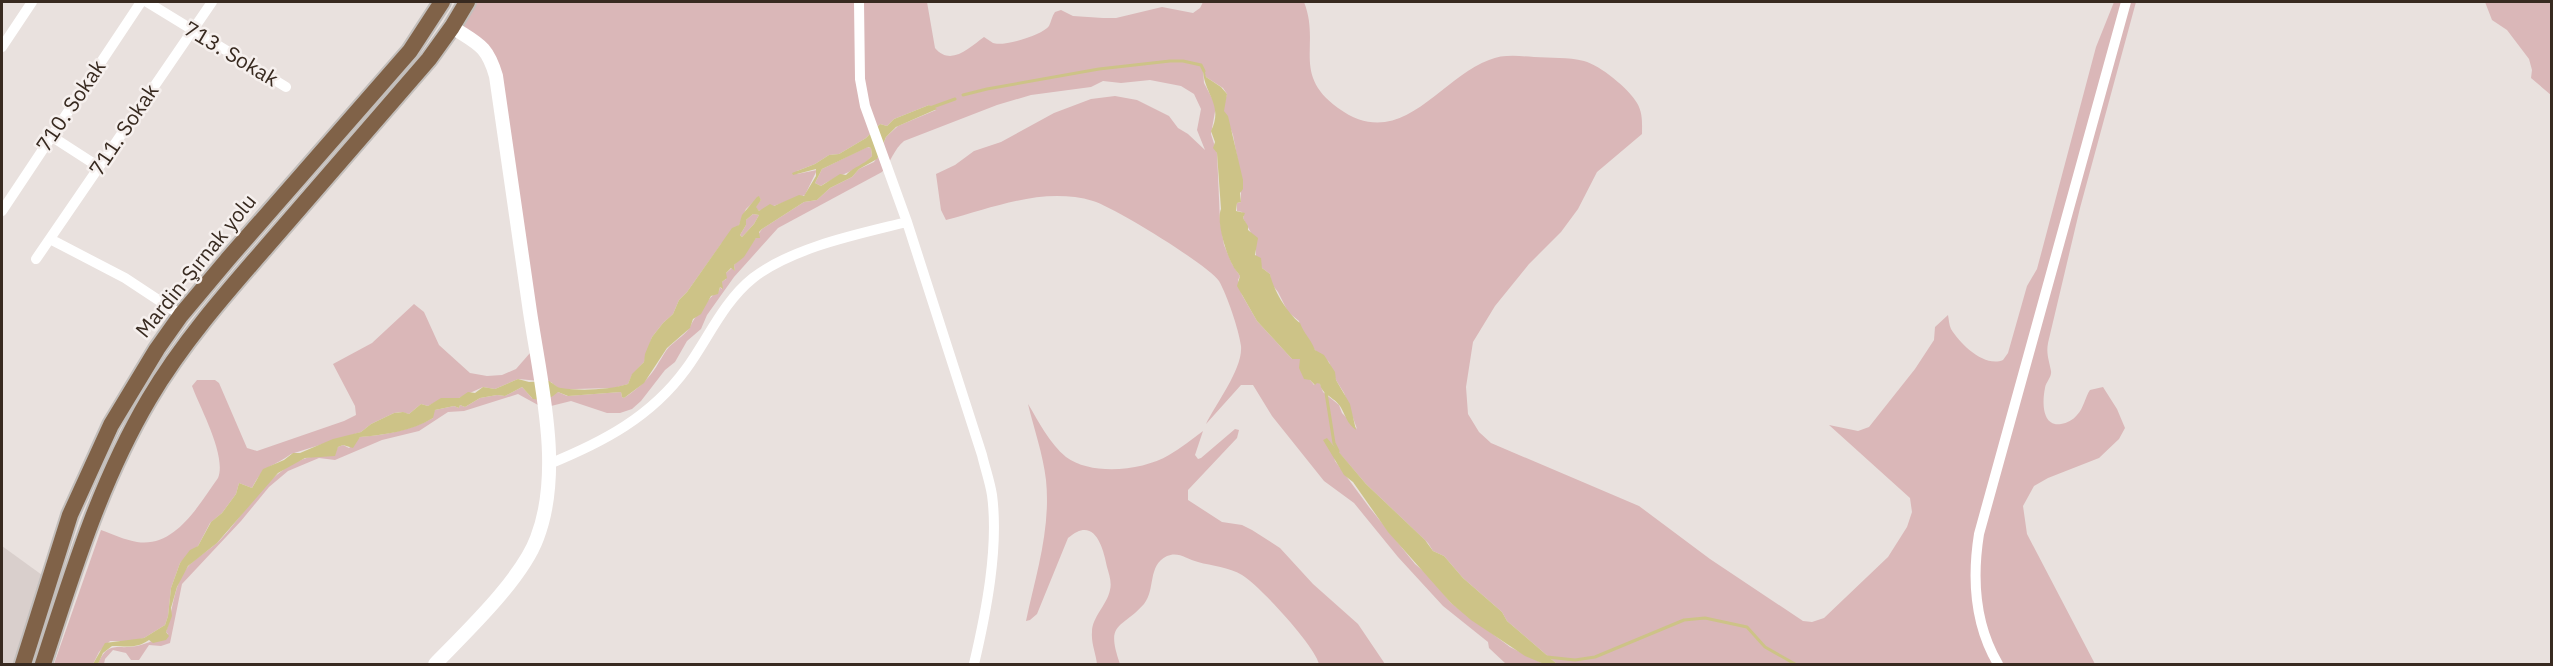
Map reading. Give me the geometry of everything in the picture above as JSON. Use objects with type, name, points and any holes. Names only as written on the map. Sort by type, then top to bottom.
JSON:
[{"type":"highway","name":"Mardin-Şırnak yolu","points":[[23,664],[70,515],[90,469],[132,388],[181,315],[410,51],[442,2]]},
{"type":"highway","points":[[43,664],[89,525],[129,435],[150,398],[174,362],[243,273],[429,59],[467,2]]},
{"type":"street","points":[[2,47],[32,2]]},
{"type":"street","name":"710. Sokak","points":[[2,211],[141,2]]},
{"type":"street","name":"713. Sokak","points":[[147,2],[286,87]]},
{"type":"street","name":"711. Sokak","points":[[36,259],[212,2]]},
{"type":"street","points":[[859,2],[860,80],[869,119],[907,222],[982,455],[992,494],[989,582],[974,664]]},
{"type":"street","points":[[1998,664],[1985,634],[1977,601],[1975,566],[1979,534],[2126,2]]},
{"type":"street","points":[[435,664],[503,589],[528,557],[542,521],[549,457],[496,76],[486,50],[452,27]]},
{"type":"street","points":[[51,136],[99,167]]},
{"type":"street","points":[[549,457],[609,437],[648,411],[685,370],[732,299],[756,276],[797,255],[828,243],[907,222]]},
{"type":"street","points":[[50,240],[125,278],[181,315]]},
{"type":"shaded area","points":[[476,2],[927,2],[935,48],[947,56],[954,56],[967,50],[984,37],[998,44],[1014,42],[1031,36],[1049,26],[1055,12],[1061,10],[1073,16],[1116,18],[1162,7],[1193,13],[1200,8],[1203,2],[1304,2],[1310,32],[1311,71],[1315,83],[1338,108],[1361,120],[1381,122],[1400,118],[1418,108],[1471,69],[1494,58],[1511,56],[1559,58],[1591,63],[1614,78],[1633,97],[1642,118],[1642,134],[1597,172],[1578,209],[1561,232],[1529,264],[1495,306],[1473,342],[1466,387],[1468,414],[1479,432],[1491,443],[1639,506],[1710,559],[1803,621],[1812,622],[1824,618],[1888,557],[1907,527],[1912,512],[1910,498],[1829,425],[1858,431],[1869,427],[1915,369],[1934,340],[1935,327],[1948,315],[1951,329],[1967,348],[1989,361],[2003,360],[2008,353],[2027,286],[2037,269],[2096,47],[2114,2],[2136,2],[2080,208],[2048,343],[2051,373],[2044,400],[2045,412],[2050,422],[2063,424],[2072,420],[2079,412],[2090,390],[2103,387],[2117,409],[2125,428],[2119,439],[2099,458],[2048,478],[2034,486],[2023,506],[2027,534],[2095,664],[1557,664],[1507,621],[1502,612],[1463,578],[1444,556],[1433,551],[1428,543],[1366,484],[1330,442],[1335,461],[1369,507],[1415,564],[1429,576],[1451,603],[1510,647],[1544,664],[1506,664],[1489,648],[1488,642],[1443,606],[1398,557],[1354,503],[1324,481],[1272,416],[1253,385],[1241,385],[1206,424],[1238,365],[1241,346],[1226,295],[1219,281],[1211,273],[1180,250],[1139,225],[1104,206],[1084,199],[1057,196],[1029,198],[946,220],[941,210],[936,174],[955,165],[974,151],[1001,142],[1054,113],[1091,99],[1115,96],[1137,100],[1169,116],[1178,128],[1205,150],[1197,130],[1201,109],[1194,94],[1181,86],[1150,80],[1121,83],[1103,81],[1091,87],[1031,95],[997,105],[904,141],[882,172],[778,228],[734,277],[707,315],[701,329],[687,341],[675,362],[665,370],[632,409],[620,413],[607,413],[571,401],[551,406],[538,405],[518,394],[464,411],[448,412],[419,431],[382,440],[335,460],[319,458],[288,471],[269,487],[241,521],[182,584],[170,643],[161,646],[149,645],[139,660],[131,660],[126,653],[113,650],[105,659],[104,664],[98,664],[109,649],[141,645],[168,634],[166,632],[176,592],[186,569],[221,539],[268,483],[281,471],[297,462],[313,457],[332,456],[338,447],[343,445],[349,448],[360,437],[416,426],[433,418],[435,410],[454,406],[459,408],[460,405],[465,407],[480,398],[505,396],[522,387],[532,398],[558,392],[567,396],[621,392],[624,398],[640,386],[668,349],[687,331],[711,297],[719,291],[720,287],[722,289],[726,273],[732,268],[735,271],[734,265],[762,229],[804,202],[817,200],[830,188],[874,162],[886,137],[898,126],[936,110],[929,105],[894,119],[887,126],[880,124],[866,138],[839,154],[829,155],[797,171],[797,174],[817,170],[805,195],[759,211],[755,207],[761,200],[759,197],[746,209],[739,225],[721,244],[679,300],[673,314],[652,337],[644,362],[632,375],[628,384],[614,388],[559,389],[551,382],[518,379],[495,389],[483,387],[459,398],[440,400],[428,406],[421,404],[409,414],[394,413],[371,424],[361,432],[291,454],[265,470],[252,488],[239,483],[236,494],[222,513],[210,523],[198,546],[180,563],[171,588],[165,625],[144,638],[132,641],[110,641],[99,652],[93,664],[54,664],[101,530],[137,542],[151,542],[163,538],[185,522],[218,478],[220,469],[216,445],[192,386],[197,380],[215,380],[219,383],[247,448],[257,451],[356,415],[355,406],[333,364],[372,343],[414,304],[424,312],[439,345],[470,373],[487,376],[502,375],[516,369],[530,353],[491,57],[459,31]],"holes":[[[1203,70],[1206,77],[1223,88],[1227,94],[1223,109],[1233,135],[1241,178],[1241,202],[1237,203],[1237,211],[1242,212],[1256,242],[1256,256],[1262,268],[1270,274],[1271,283],[1288,312],[1299,321],[1301,331],[1315,350],[1329,362],[1344,393],[1357,429],[1342,413],[1339,405],[1323,392],[1320,384],[1317,382],[1314,385],[1305,375],[1300,359],[1292,359],[1257,321],[1242,295],[1238,280],[1240,276],[1224,245],[1220,221],[1217,153],[1211,134],[1216,106],[1204,83]]]},
{"type":"shaded area","points":[[2485,2],[2551,2],[2551,95],[2531,78],[2532,70],[2529,59],[2507,30],[2492,20]]},
{"type":"shaded area","points":[[1203,70],[1206,77],[1227,94],[1224,111],[1228,116],[1243,180],[1243,189],[1240,193],[1241,202],[1237,203],[1236,211],[1245,213],[1243,218],[1248,230],[1258,238],[1255,255],[1261,258],[1262,268],[1270,274],[1281,300],[1300,323],[1315,350],[1324,355],[1335,372],[1336,380],[1350,404],[1356,430],[1348,422],[1340,406],[1323,391],[1320,384],[1315,385],[1310,380],[1304,379],[1299,368],[1300,359],[1292,359],[1257,321],[1237,286],[1240,276],[1230,259],[1221,229],[1217,153],[1213,148],[1215,142],[1211,131],[1215,114]]},
{"type":"shaded area","points":[[929,105],[937,109],[896,127],[886,137],[877,159],[859,169],[852,177],[830,188],[817,200],[804,202],[762,229],[759,232],[760,238],[756,238],[744,257],[734,265],[735,271],[731,268],[726,273],[727,278],[722,282],[723,289],[720,287],[718,294],[711,296],[701,314],[693,319],[690,328],[667,348],[644,383],[624,398],[621,392],[568,396],[558,392],[547,399],[537,400],[533,399],[522,387],[505,396],[480,398],[465,407],[460,405],[459,408],[454,406],[435,410],[433,418],[407,429],[360,437],[353,448],[343,445],[338,447],[335,456],[305,458],[278,473],[217,543],[188,566],[177,587],[171,608],[172,616],[166,632],[169,636],[166,640],[153,643],[149,640],[140,645],[131,646],[112,646],[103,653],[98,664],[93,664],[105,643],[144,638],[165,625],[171,588],[180,563],[190,550],[198,546],[211,522],[222,513],[236,494],[239,483],[252,488],[263,469],[284,460],[293,453],[300,453],[333,439],[361,432],[371,424],[394,413],[409,414],[421,404],[428,406],[441,398],[459,398],[468,392],[475,393],[483,387],[495,389],[518,379],[529,382],[549,381],[560,388],[577,389],[603,389],[628,384],[632,374],[644,362],[652,337],[673,314],[679,300],[732,228],[739,225],[742,215],[757,197],[759,196],[761,200],[756,207],[759,211],[770,204],[774,206],[799,195],[804,196],[816,176],[816,169],[793,175],[792,173],[815,164],[829,155],[839,154],[866,138],[880,124],[887,126],[894,119]],"holes":[[[868,147],[871,148],[872,156],[866,162],[846,175],[840,174],[821,186],[815,183],[822,169]],[[753,214],[759,215],[742,237],[740,235],[746,225],[746,220]]]},
{"type":"shaded area","points":[[867,147],[871,148],[872,156],[861,166],[821,186],[815,183],[822,169]]},
{"type":"shaded area","points":[[753,214],[759,215],[742,237],[740,235],[746,225],[746,220]]},
{"type":"shaded area","points":[[1028,404],[1049,439],[1066,457],[1089,467],[1103,469],[1145,465],[1173,452],[1203,431],[1195,455],[1198,459],[1235,429],[1239,430],[1237,438],[1188,490],[1188,500],[1222,522],[1242,525],[1280,548],[1313,584],[1358,624],[1385,664],[1319,664],[1308,644],[1273,603],[1250,581],[1232,570],[1175,554],[1161,560],[1154,572],[1148,598],[1115,633],[1114,640],[1120,664],[1097,664],[1092,632],[1111,587],[1100,543],[1096,536],[1084,530],[1068,538],[1037,614],[1026,621],[1045,534],[1047,498],[1043,461]]},
{"type":"shaded area","points":[[1327,438],[1366,484],[1425,540],[1433,551],[1444,556],[1463,578],[1502,612],[1507,621],[1557,664],[1544,664],[1525,656],[1471,620],[1451,603],[1388,532],[1353,482],[1344,475],[1323,440]]},
{"type":"shaded area","points":[[2,546],[42,575],[14,664],[2,664]]},
{"type":"waterway","points":[[963,95],[1099,69],[1170,61],[1201,65],[1204,71]]},
{"type":"waterway","points":[[930,108],[955,99]]},
{"type":"waterway","points":[[1326,393],[1334,443],[1338,451]]},
{"type":"waterway","points":[[1547,657],[1575,660],[1595,657],[1684,620],[1705,618],[1747,627],[1765,647],[1795,664]]}]
